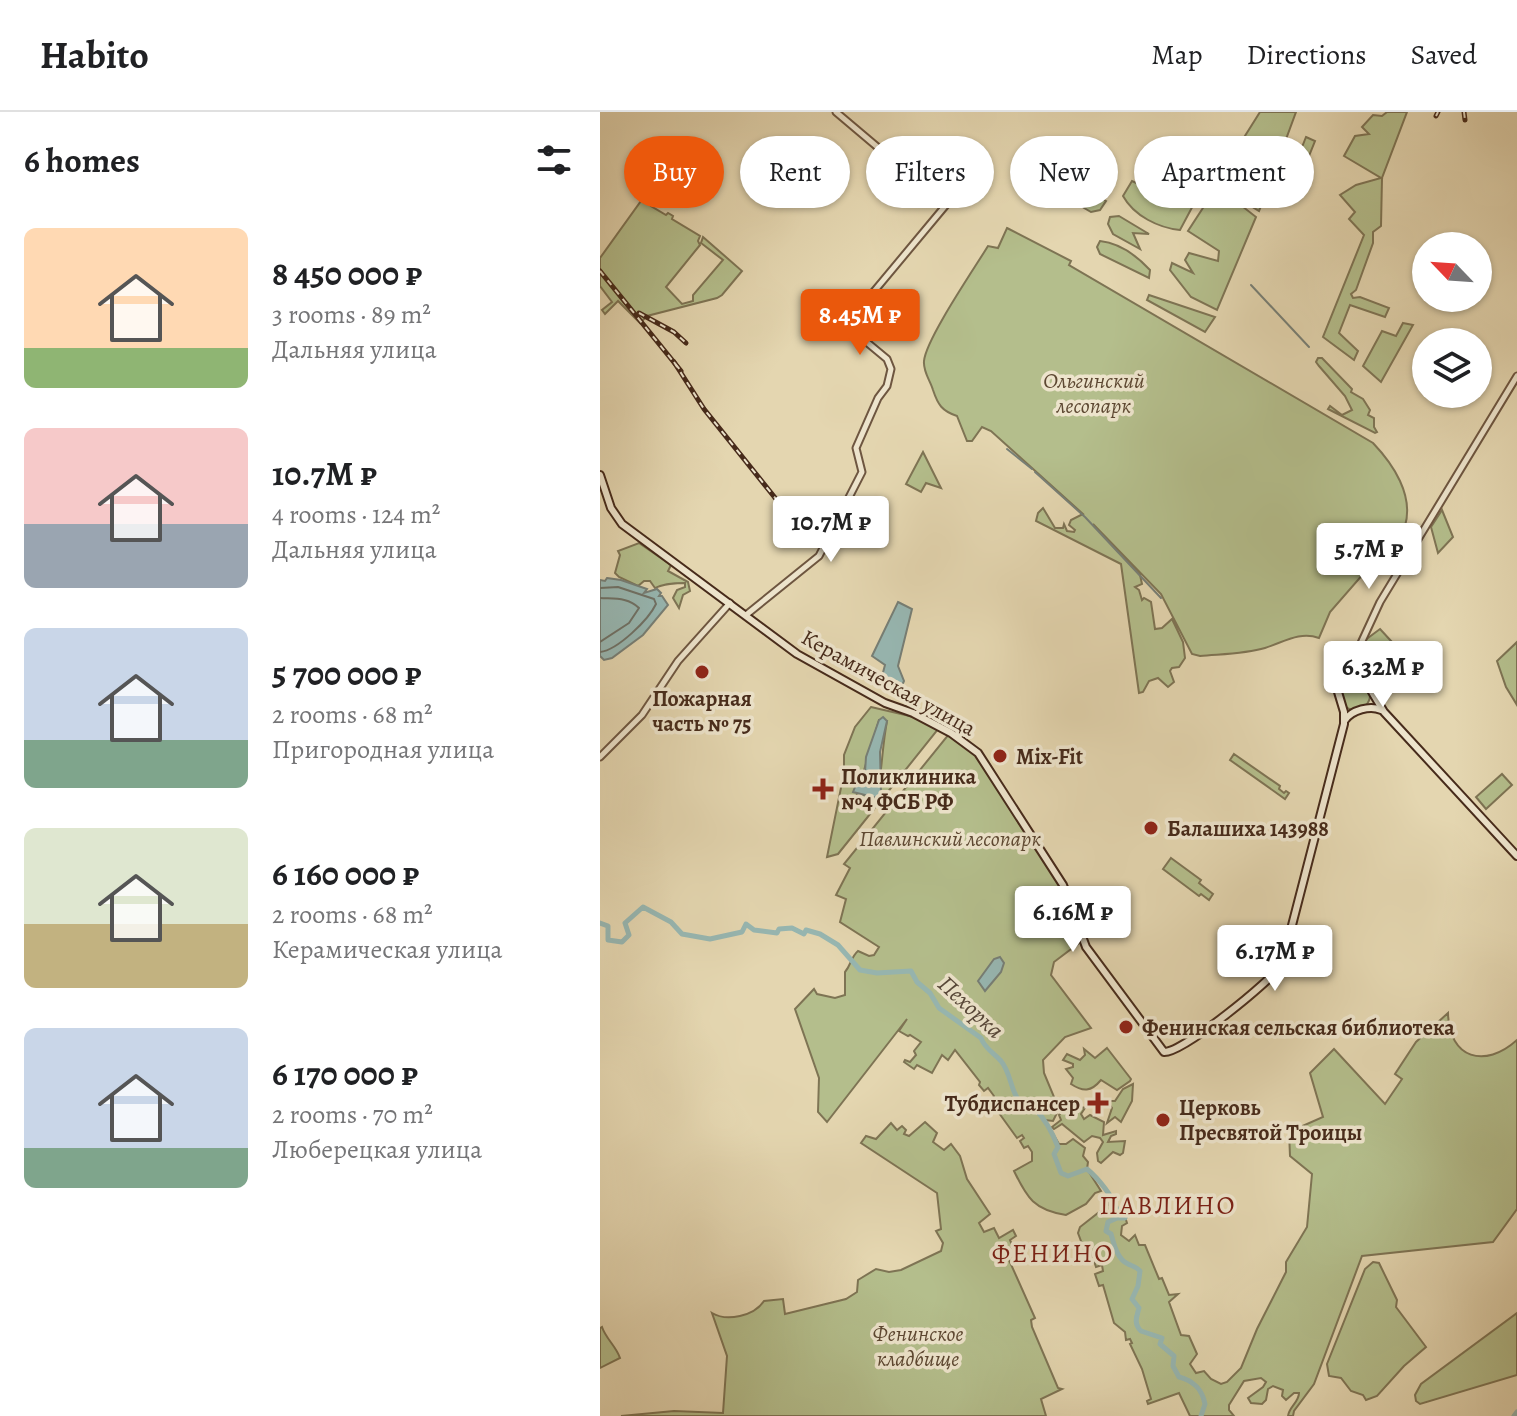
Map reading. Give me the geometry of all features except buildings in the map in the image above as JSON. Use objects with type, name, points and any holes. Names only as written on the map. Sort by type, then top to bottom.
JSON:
[{"type":"main road","name":"Керамическая улица","points":[[600,475],[611,508],[622,524],[797,654],[885,703],[913,713],[951,733],[978,753],[1063,885],[1086,947],[1161,1050],[1169,1053],[1185,1045],[1280,968],[1293,928],[1344,724]]},
{"type":"main road","points":[[1344,724],[1338,696],[1340,686],[1351,678],[1366,682],[1384,712],[1517,856]]},
{"type":"main road","points":[[1341,705],[1349,711],[1360,711],[1370,701],[1371,691]]},
{"type":"main road","points":[[1344,724],[1348,715],[1360,711],[1376,707],[1384,712]]},
{"type":"street","points":[[746,615],[819,556],[862,472],[856,448],[878,398],[887,386],[891,366],[887,359],[846,325],[946,205],[836,112]]},
{"type":"street","points":[[1340,686],[1380,602],[1517,376]]},
{"type":"street","points":[[600,757],[642,715],[678,661],[730,603]]},
{"type":"street","points":[[1357,651],[1356,668],[1366,682]]},
{"type":"green space","points":[[1260,112],[1296,112],[1287,136],[1245,136]]},
{"type":"green space","points":[[1387,112],[1407,112],[1382,178],[1381,226],[1373,232],[1373,243],[1356,290],[1351,294],[1353,298],[1360,297],[1389,308],[1385,317],[1350,305],[1339,333],[1358,351],[1354,360],[1323,337],[1364,235],[1349,219],[1355,212],[1340,195],[1356,185],[1381,178],[1344,156],[1355,136],[1369,134],[1362,127],[1373,115],[1382,116]]},
{"type":"green space","points":[[1132,181],[1134,208],[1192,208],[1180,230],[1148,220],[1128,203],[1123,196]]},
{"type":"green space","points":[[636,208],[654,208],[673,216],[672,219],[700,236],[700,245],[666,287],[682,304],[693,301],[693,295],[723,260],[701,243],[703,237],[742,271],[717,298],[647,316],[640,323],[618,301],[605,314],[602,310],[612,302],[600,286],[600,258]]},
{"type":"green space","points":[[1084,208],[1101,208],[1100,210],[1091,212]]},
{"type":"green space","points":[[1203,208],[1244,208],[1256,217],[1217,310],[1191,297],[1170,270],[1172,263],[1193,273],[1185,260],[1189,253],[1218,261],[1219,251],[1188,231]]},
{"type":"green space","points":[[1119,216],[1149,234],[1133,233],[1140,249],[1113,234],[1108,224],[1110,217]]},
{"type":"green space","name":"Ольгинский лесопарк","points":[[1007,228],[1071,261],[1069,265],[1373,443],[1388,460],[1400,481],[1407,503],[1405,526],[1330,612],[1319,638],[1299,637],[1241,653],[1192,654],[1161,594],[1093,524],[1140,575],[1142,584],[1135,587],[1142,600],[1151,602],[1155,629],[1162,628],[1172,619],[1183,642],[1185,658],[1179,667],[1170,671],[1174,682],[1168,687],[1158,678],[1149,681],[1143,692],[1139,693],[1121,564],[1036,521],[1043,508],[1055,528],[1063,528],[1064,524],[1067,531],[1074,532],[1069,525],[1071,520],[1083,514],[991,431],[982,427],[972,441],[967,441],[957,416],[939,404],[925,369],[927,351],[941,321],[988,246],[998,248]]},
{"type":"green space","points":[[1100,241],[1114,244],[1133,255],[1150,270],[1149,278],[1100,254],[1097,247]]},
{"type":"green space","points":[[1149,295],[1215,317],[1205,332],[1147,300]]},
{"type":"green space","points":[[1403,323],[1413,325],[1381,382],[1363,366],[1382,331],[1396,336]]},
{"type":"green space","points":[[1322,358],[1352,389],[1351,392],[1363,399],[1370,410],[1368,415],[1374,418],[1377,432],[1328,409],[1330,406],[1342,415],[1352,410],[1345,396],[1316,362]]},
{"type":"green space","points":[[923,452],[941,488],[926,483],[921,492],[906,484]]},
{"type":"green space","points":[[1442,510],[1453,537],[1438,553],[1431,527]]},
{"type":"green space","points":[[639,543],[671,565],[668,571],[688,582],[690,591],[683,595],[679,608],[673,598],[677,590],[685,587],[685,583],[655,588],[650,581],[644,581],[638,586],[615,573],[620,555],[618,551]]},
{"type":"green space","points":[[1380,629],[1415,667],[1392,687],[1380,682],[1379,675],[1371,669],[1360,649],[1364,641]]},
{"type":"green space","points":[[1517,642],[1517,705],[1506,687],[1497,661]]},
{"type":"green space","points":[[1355,680],[1361,681],[1369,689],[1369,701],[1361,709],[1355,710],[1349,709],[1341,701],[1340,695],[1341,689],[1349,681]]},
{"type":"green space","name":"Павлинский лесопарк","points":[[871,707],[914,717],[939,728],[838,854],[827,857],[844,773],[844,755],[855,727]],"holes":[[[879,720],[887,721],[877,797],[857,794]]]},
{"type":"green space","name":"Павлинский лесопарк","points":[[949,734],[984,763],[1066,895],[1079,943],[1054,962],[1051,975],[1091,1028],[1065,1037],[1043,1060],[1044,1073],[1059,1109],[1053,1121],[1045,1120],[1059,1144],[1073,1139],[1085,1148],[1083,1156],[1088,1162],[1087,1169],[1101,1191],[1066,1215],[1039,1206],[1023,1189],[1014,1171],[1032,1161],[1032,1152],[1028,1146],[1024,1148],[1020,1141],[1024,1138],[1022,1135],[1017,1138],[991,1102],[994,1096],[988,1088],[984,1091],[955,1050],[948,1060],[942,1055],[932,1073],[917,1065],[914,1069],[904,1062],[910,1062],[916,1055],[914,1051],[921,1042],[899,1031],[907,1019],[827,1122],[818,1112],[819,1078],[795,1009],[814,989],[817,994],[835,998],[845,995],[845,972],[854,956],[858,951],[874,955],[879,947],[840,922],[846,899],[836,895],[850,868],[844,864]]},
{"type":"green space","points":[[1234,754],[1280,786],[1284,793],[1289,793],[1285,799],[1230,760]]},
{"type":"green space","points":[[1502,774],[1512,785],[1486,809],[1476,797]]},
{"type":"green space","points":[[1171,858],[1201,880],[1199,883],[1213,894],[1209,900],[1163,869]]},
{"type":"green space","points":[[1448,1013],[1455,1041],[1471,1055],[1493,1054],[1517,1040],[1517,1209],[1493,1242],[1362,1256],[1314,1384],[1293,1416],[1288,1416],[1299,1393],[1286,1400],[1282,1396],[1283,1390],[1273,1386],[1268,1389],[1262,1404],[1251,1403],[1248,1398],[1266,1382],[1261,1378],[1244,1381],[1229,1405],[1234,1416],[1190,1416],[1179,1393],[1148,1404],[1147,1401],[1151,1399],[1142,1369],[1130,1339],[1126,1340],[1125,1332],[1114,1323],[1103,1285],[1099,1286],[1095,1274],[1103,1271],[1102,1265],[1096,1267],[1089,1248],[1084,1249],[1078,1233],[1080,1227],[1108,1205],[1111,1198],[1127,1223],[1122,1226],[1121,1235],[1129,1241],[1135,1235],[1139,1245],[1145,1245],[1169,1295],[1178,1294],[1169,1302],[1181,1335],[1189,1336],[1197,1354],[1190,1364],[1196,1373],[1204,1371],[1221,1384],[1227,1382],[1241,1368],[1286,1272],[1286,1262],[1307,1227],[1312,1174],[1290,1156],[1289,1132],[1323,1117],[1310,1073],[1334,1049],[1385,1104],[1402,1079],[1395,1074],[1416,1042]]},
{"type":"green space","points":[[1107,1048],[1130,1081],[1117,1090],[1101,1080],[1087,1090],[1071,1084],[1073,1078],[1066,1069],[1073,1067],[1073,1064],[1063,1060],[1067,1054],[1080,1060],[1085,1055],[1084,1049],[1095,1058]]},
{"type":"green space","points":[[1133,1084],[1132,1101],[1121,1122],[1115,1117],[1107,1123],[1112,1108],[1110,1101],[1115,1101],[1123,1089]]},
{"type":"green space","points":[[1071,1106],[1078,1112],[1081,1107],[1085,1108],[1081,1114],[1084,1119],[1090,1115],[1104,1122],[1103,1135],[1116,1131],[1108,1142],[1125,1141],[1123,1153],[1113,1152],[1101,1163],[1097,1153],[1103,1142],[1100,1138],[1092,1136],[1084,1142],[1062,1124],[1054,1129],[1052,1127],[1061,1120],[1059,1115]]},
{"type":"green space","name":"Фенинское кладбище","points":[[925,1122],[937,1133],[933,1142],[944,1150],[951,1144],[960,1156],[967,1179],[990,1214],[979,1223],[984,1232],[994,1228],[999,1238],[1013,1230],[1016,1236],[1010,1240],[1013,1247],[1005,1251],[1035,1318],[1031,1320],[1032,1327],[1058,1388],[1062,1389],[1041,1399],[1046,1416],[621,1416],[674,1411],[723,1413],[727,1356],[712,1313],[725,1317],[740,1316],[764,1301],[783,1299],[785,1314],[846,1299],[857,1292],[858,1280],[876,1269],[889,1272],[901,1270],[941,1251],[943,1243],[936,1231],[941,1229],[937,1193],[861,1143],[866,1136],[876,1139],[891,1123],[897,1130],[902,1126],[906,1130],[904,1134],[909,1136]]},
{"type":"green space","points":[[1373,1262],[1379,1263],[1397,1300],[1396,1307],[1426,1347],[1377,1396],[1366,1400],[1363,1395],[1351,1391],[1341,1378],[1329,1376],[1327,1364],[1365,1269]]},
{"type":"green space","points":[[1517,1313],[1517,1375],[1420,1404],[1416,1401],[1415,1395],[1421,1384]]},
{"type":"green space","points":[[600,1328],[620,1358],[600,1368]]},
{"type":"water","points":[[607,578],[647,589],[644,593],[657,589],[668,605],[643,635],[612,658],[604,660],[600,656],[600,580]]},
{"type":"water","points":[[898,602],[912,609],[898,666],[904,681],[900,690],[881,680],[885,665],[872,656]]},
{"type":"water","points":[[1377,646],[1391,652],[1405,665],[1399,675],[1392,678],[1375,660],[1373,648]]},
{"type":"water","points":[[883,717],[887,721],[880,752],[881,793],[877,798],[853,792],[865,772],[866,757],[879,720]]},
{"type":"water","points":[[1000,957],[1004,963],[1001,972],[985,991],[978,981],[994,959]]},
{"type":"waterway","points":[[1251,285],[1309,347]]},
{"type":"waterway","points":[[1007,449],[1032,469]]},
{"type":"waterway","points":[[1035,472],[1085,517],[1161,598]]},
{"type":"waterway","name":"Пехорка","points":[[600,923],[608,926],[608,940],[622,942],[629,935],[625,923],[643,907],[671,922],[682,934],[710,939],[742,932],[746,924],[754,930],[777,933],[779,929],[792,928],[804,934],[806,930],[838,945],[860,970],[877,973],[911,971],[939,1008],[981,1038],[1001,1061],[1019,1101],[1035,1109],[1051,1132],[1058,1147],[1054,1154],[1061,1173],[1068,1176],[1087,1169],[1105,1188],[1117,1210],[1126,1214],[1125,1218],[1108,1222],[1106,1231],[1111,1234],[1121,1259],[1140,1271],[1132,1299],[1139,1308],[1137,1325],[1141,1331],[1162,1338],[1160,1344],[1174,1356],[1173,1366],[1179,1377],[1193,1383],[1202,1394],[1205,1404],[1201,1416]]},
{"type":"waterway","name":"Пехорка","points":[[1514,1416],[1517,1412]]},
{"type":"railway","points":[[1436,116],[1438,112]]},
{"type":"railway","points":[[1464,112],[1465,120]]},
{"type":"railway","points":[[600,271],[681,371]]},
{"type":"railway","points":[[639,313],[674,332],[686,343]]},
{"type":"railway","points":[[674,362],[704,409],[780,504],[798,536]]},
{"type":"place","name":"Пожарная часть № 75","points":[[702,672]]},
{"type":"place","name":"Mix-Fit","points":[[1000,756]]},
{"type":"place","name":"Поликлиника №4 ФСБ РФ","points":[[823,789]]},
{"type":"place","name":"Балашиха 143988","points":[[1151,828]]},
{"type":"place","name":"Фенинская сельская библиотека","points":[[1126,1027]]},
{"type":"place","name":"Тубдиспансер","points":[[1098,1103]]},
{"type":"place","name":"Церковь Пресвятой Троицы","points":[[1163,1120]]},
{"type":"district","name":"ПАВЛИНО","points":[[1168,1205]]},
{"type":"district","name":"ФЕНИНО","points":[[1053,1253]]}]
